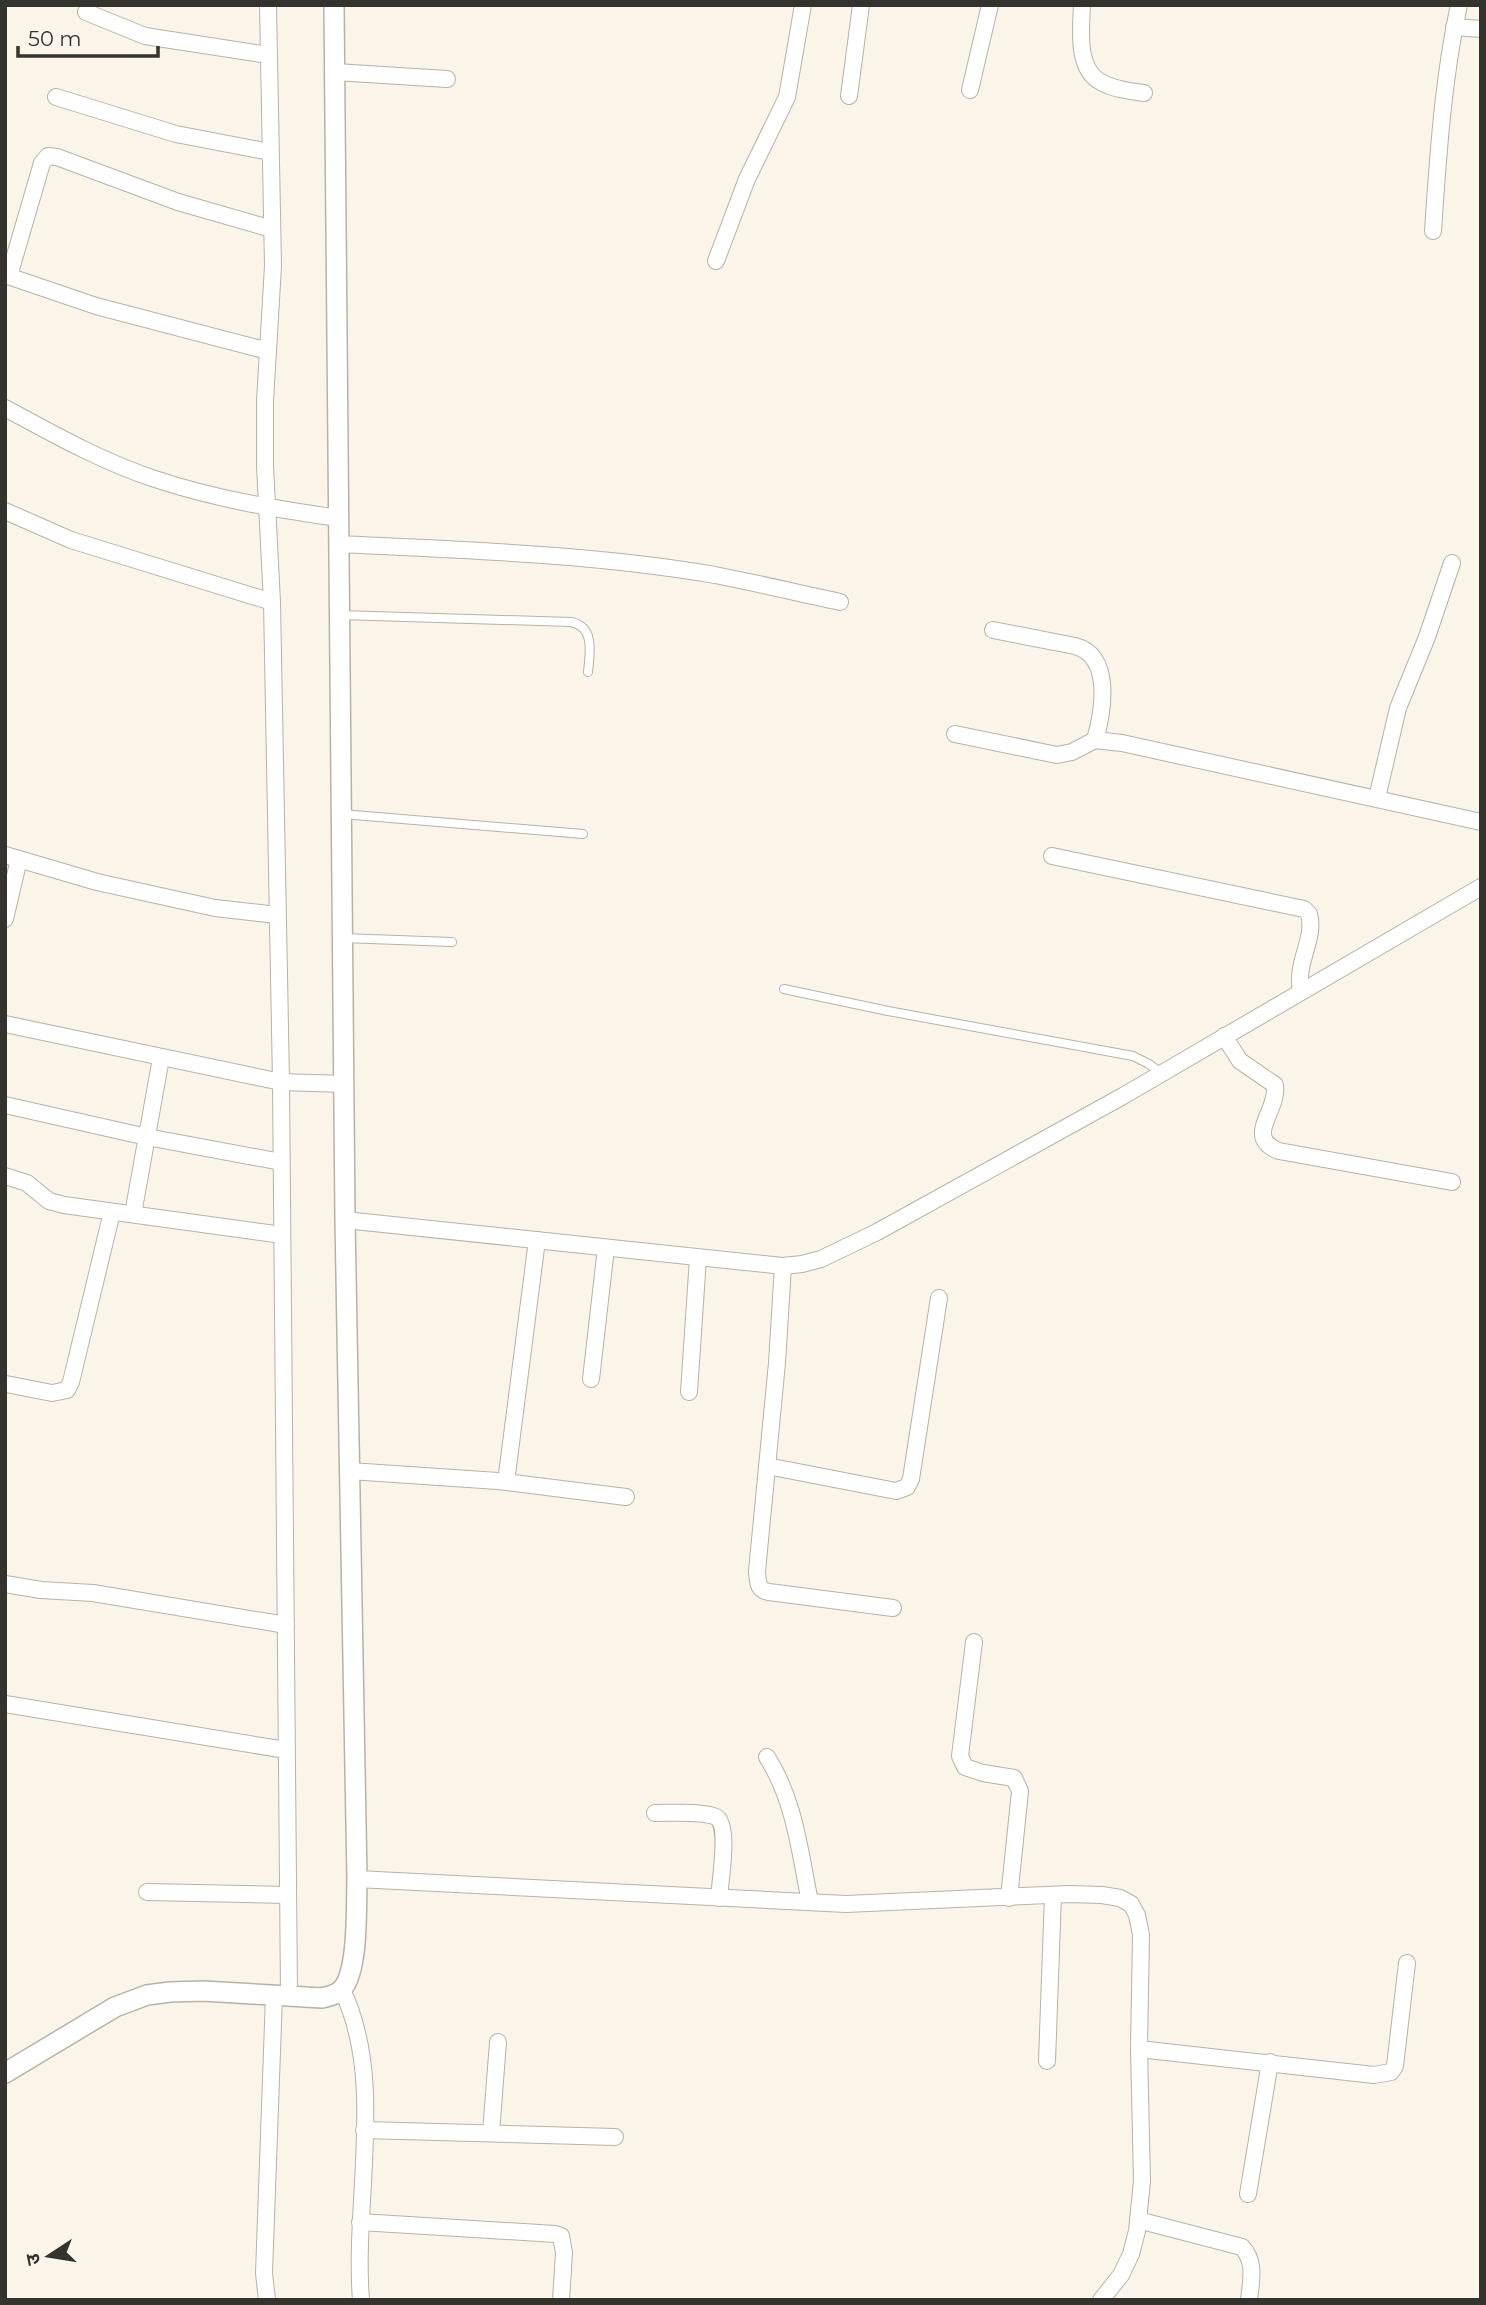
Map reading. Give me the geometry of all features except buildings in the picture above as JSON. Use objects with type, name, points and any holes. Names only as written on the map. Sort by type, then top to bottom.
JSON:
[{"type":"street","points":[[267,2300],[264,2273],[288,1895],[281,1162],[288,1082],[277,915],[272,603],[265,401],[273,267],[268,5]]},
{"type":"street","points":[[6,2072],[116,2007],[147,1995],[203,1991],[322,1998],[342,1990],[349,1978],[354,1958],[357,1879],[345,1220],[336,1084],[343,938],[334,5]]},
{"type":"street","points":[[716,261],[747,179],[786,97],[803,5]]},
{"type":"street","points":[[849,96],[861,5]]},
{"type":"street","points":[[970,90],[990,5]]},
{"type":"street","points":[[1082,5],[1082,40],[1088,71],[1102,83],[1144,93]]},
{"type":"street","points":[[1433,231],[1440,133],[1459,5]]},
{"type":"street","points":[[86,12],[145,36],[268,55]]},
{"type":"street","points":[[1454,27],[1481,29]]},
{"type":"street","points":[[335,72],[447,79]]},
{"type":"street","points":[[56,97],[176,134],[270,152]]},
{"type":"street","points":[[268,351],[96,306],[7,275],[42,163],[48,156],[178,202],[272,229]]},
{"type":"street","points":[[5,408],[68,442],[153,479],[267,508],[338,518]]},
{"type":"street","points":[[5,511],[71,540],[272,603]]},
{"type":"street","points":[[338,544],[474,550],[641,565],[715,576],[840,602]]},
{"type":"street","points":[[1377,798],[1398,708],[1427,637],[1452,563]]},
{"type":"street","points":[[992,630],[1076,646],[1088,651],[1096,662],[1103,698],[1095,740]]},
{"type":"street","points":[[955,734],[1057,755],[1063,755],[1095,740],[1122,743],[1481,822]]},
{"type":"street","points":[[1052,856],[1304,909],[1309,914],[1311,926],[1299,970],[1301,991]]},
{"type":"street","points":[[5,919],[12,857],[97,882],[215,908],[277,915]]},
{"type":"street","points":[[345,1220],[698,1258],[783,1266],[802,1264],[843,1250],[1161,1073],[1481,887]]},
{"type":"street","points":[[5,1024],[288,1082],[336,1084]]},
{"type":"street","points":[[1224,1036],[1240,1061],[1275,1085],[1276,1091],[1262,1131],[1265,1142],[1270,1147],[1279,1151],[1452,1182]]},
{"type":"street","points":[[133,1214],[161,1058]]},
{"type":"street","points":[[5,1105],[147,1137],[281,1162]]},
{"type":"street","points":[[5,1177],[27,1183],[49,1201],[282,1235]]},
{"type":"street","points":[[6,1384],[52,1393],[67,1390],[112,1212]]},
{"type":"street","points":[[506,1482],[537,1240]]},
{"type":"street","points":[[591,1379],[606,1248]]},
{"type":"street","points":[[690,1392],[698,1258]]},
{"type":"street","points":[[783,1266],[758,1571],[760,1589],[892,1608]]},
{"type":"street","points":[[767,1466],[896,1491],[907,1487],[911,1479],[939,1298]]},
{"type":"street","points":[[350,1471],[506,1482],[626,1497]]},
{"type":"street","points":[[5,1584],[41,1590],[93,1593],[286,1625]]},
{"type":"street","points":[[974,1642],[960,1756],[965,1767],[1014,1778],[1018,1784],[1019,1801],[1009,1898]]},
{"type":"street","points":[[5,1704],[286,1750]]},
{"type":"street","points":[[767,1757],[779,1776],[789,1801],[810,1902]]},
{"type":"street","points":[[655,1812],[707,1815],[719,1819],[722,1823],[719,1898]]},
{"type":"street","points":[[357,1879],[846,1905],[1053,1895],[1102,1895],[1120,1898],[1131,1904],[1137,1915],[1141,1935],[1139,2049],[1142,2181],[1131,2254],[1121,2275],[1101,2300]]},
{"type":"street","points":[[147,1892],[288,1895]]},
{"type":"street","points":[[1047,2061],[1053,1895]]},
{"type":"street","points":[[1139,2049],[1374,2075],[1391,2072],[1395,2066],[1407,1962]]},
{"type":"street","points":[[342,1990],[356,2024],[365,2095],[360,2222],[361,2300]]},
{"type":"street","points":[[491,2133],[498,2042]]},
{"type":"street","points":[[1248,2194],[1270,2062]]},
{"type":"street","points":[[364,2130],[615,2137]]},
{"type":"street","points":[[1138,2220],[1242,2247],[1247,2253],[1252,2271],[1249,2300]]},
{"type":"street","points":[[360,2222],[561,2236],[565,2253],[561,2300]]},
{"type":"lane","points":[[339,615],[532,620],[580,624],[586,629],[591,647],[588,672]]},
{"type":"lane","points":[[341,814],[583,834]]},
{"type":"lane","points":[[343,938],[452,942]]},
{"type":"lane","points":[[785,989],[888,1011],[1133,1056],[1149,1063],[1161,1073]]}]
